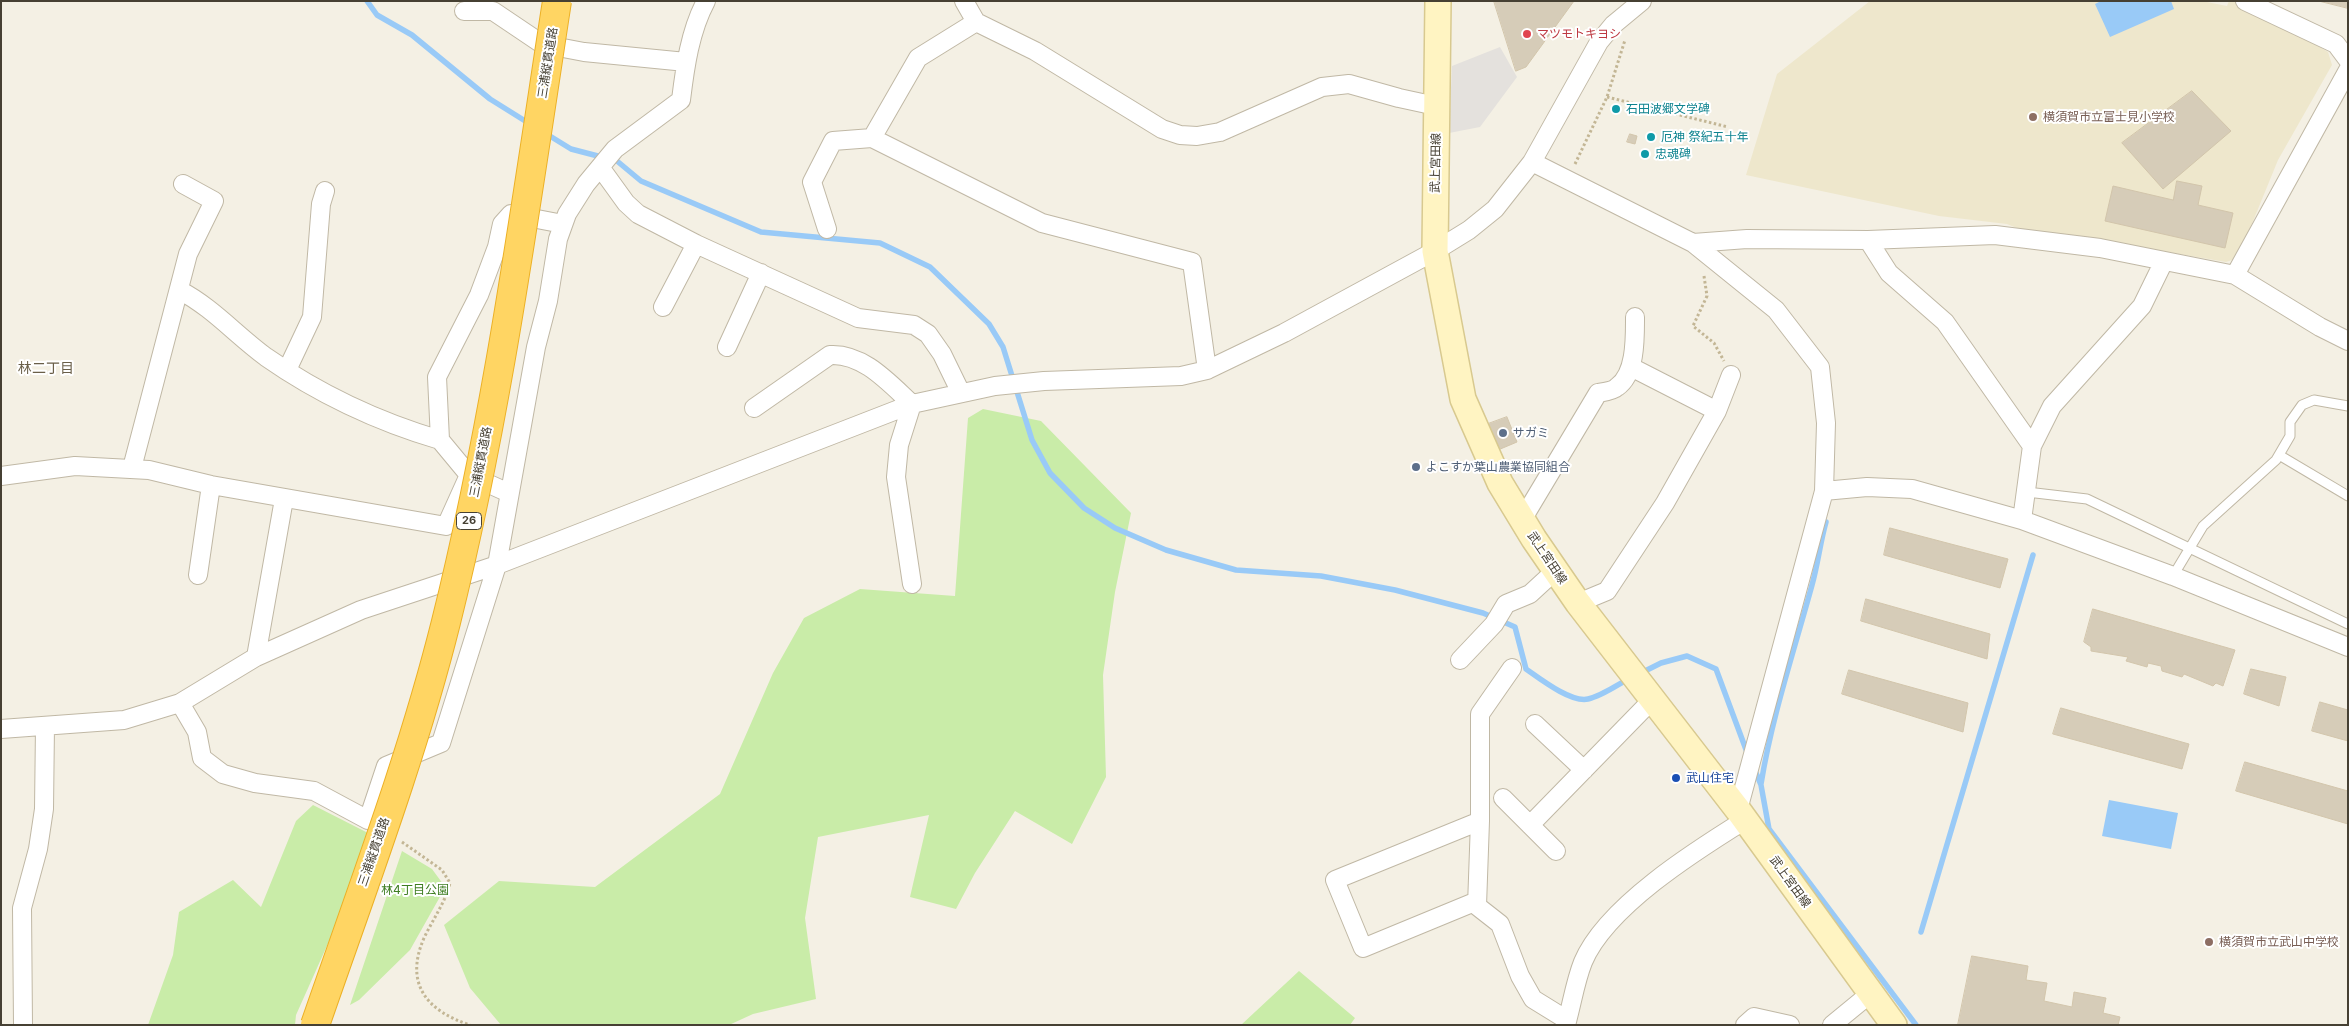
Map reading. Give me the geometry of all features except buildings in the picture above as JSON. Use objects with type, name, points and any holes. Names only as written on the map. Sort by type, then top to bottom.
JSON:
[{"type":"highway","name":"三浦縦貫道路","points":[[316,1025],[425,695],[461,556],[501,356],[557,1]]},
{"type":"highway","name":"三浦縦貫道路","points":[[330,1025],[402,809],[435,698],[480,529],[512,357],[569,1]]},
{"type":"main road","name":"武上宮田線","points":[[1438,1],[1435,250],[1463,399],[1500,483],[1555,571],[1578,603],[1741,815],[1894,1025]]},
{"type":"street","points":[[180,703],[197,732],[202,758],[223,774],[255,783],[314,791],[368,820],[386,766],[441,743],[497,565],[508,493],[536,347],[548,301],[558,239],[563,224],[586,184],[615,149],[681,100],[686,62],[699,14],[706,1]]},
{"type":"street","points":[[964,1],[976,22],[1035,51],[1162,129],[1180,135],[1197,136],[1220,132],[1322,87],[1349,84],[1436,106]]},
{"type":"street","points":[[1,729],[124,720],[180,703],[256,657],[361,610],[497,565],[912,404],[995,386],[1181,376],[1207,370],[1284,333],[1435,250],[1469,230],[1495,209],[1532,162],[1599,42],[1613,25],[1642,1]]},
{"type":"street","points":[[2245,1],[2336,44],[2348,60]]},
{"type":"street","points":[[463,12],[493,11],[542,44],[584,52],[686,62]]},
{"type":"street","points":[[872,138],[918,58],[976,22]]},
{"type":"street","points":[[2235,275],[2348,70]]},
{"type":"street","points":[[827,229],[812,182],[833,141],[872,138],[1042,223],[1192,262],[1207,370]]},
{"type":"street","points":[[1512,668],[1480,714],[1480,821],[1477,906],[1500,924],[1520,976],[1533,999],[1567,1022],[1583,961],[1605,928],[1639,893],[1703,846],[1741,815],[1824,491],[1826,423],[1820,367],[1776,310],[1696,246],[1532,162]]},
{"type":"street","points":[[600,167],[626,203],[638,214],[696,244],[858,318],[914,325],[928,334],[942,354],[961,393]]},
{"type":"street","points":[[132,468],[188,254],[214,201],[183,184]]},
{"type":"street","points":[[287,370],[312,317],[321,204],[325,191]]},
{"type":"street","points":[[440,440],[437,377],[479,295],[497,247],[502,224],[511,214],[563,224]]},
{"type":"street","points":[[1696,246],[1747,239],[1868,240],[1995,234],[2100,248],[2235,275],[2348,341]]},
{"type":"street","points":[[1868,240],[1889,273],[1945,322],[2032,446]]},
{"type":"street","points":[[663,307],[696,244]]},
{"type":"street","points":[[2022,520],[2028,492],[2032,446],[2052,406],[2142,306],[2164,261]]},
{"type":"street","points":[[727,347],[761,273]]},
{"type":"street","points":[[179,290],[196,299],[265,356],[319,390],[406,430],[440,440],[469,475],[508,493]]},
{"type":"street","points":[[1522,520],[1598,393],[1617,387],[1631,367],[1635,341],[1635,317]]},
{"type":"street","points":[[754,408],[830,355],[844,354],[861,362],[912,404]]},
{"type":"street","points":[[1631,367],[1717,411]]},
{"type":"street","points":[[1578,603],[1607,591],[1665,503],[1717,411],[1731,374]]},
{"type":"street","points":[[912,404],[899,445],[896,477],[912,584]]},
{"type":"street","points":[[1,476],[75,466],[150,470],[211,486],[446,526],[469,475]]},
{"type":"street","points":[[198,575],[211,486]]},
{"type":"street","points":[[1824,491],[1867,487],[1912,489],[2022,520],[2173,576],[2347,644]]},
{"type":"street","points":[[256,657],[284,499]]},
{"type":"street","points":[[1460,660],[1494,624],[1506,604],[1530,594],[1555,571]]},
{"type":"street","points":[[1530,826],[1584,770],[1639,684]]},
{"type":"street","points":[[1535,724],[1584,770]]},
{"type":"street","points":[[23,1025],[22,908],[38,849],[44,809],[45,726]]},
{"type":"street","points":[[1503,798],[1556,851]]},
{"type":"street","points":[[1477,901],[1363,948],[1336,880],[1480,821]]},
{"type":"street","points":[[1832,1025],[1871,993]]},
{"type":"street","points":[[1745,1025],[1754,1017],[1790,1025]]},
{"type":"lane","points":[[2173,576],[2203,526],[2279,455],[2290,436],[2290,422],[2302,405],[2314,400],[2348,406]]},
{"type":"lane","points":[[2279,455],[2348,496]]},
{"type":"lane","points":[[2028,492],[2087,499],[2348,624]]},
{"type":"path","points":[[1568,181],[1607,97],[1619,53],[1627,36]]},
{"type":"path","points":[[1607,97],[1728,127]]},
{"type":"path","points":[[1696,246],[1707,296],[1693,326],[1714,344],[1731,374]]},
{"type":"path","points":[[399,841],[442,870],[450,883],[447,896],[421,948],[418,981],[421,994],[441,1012],[470,1025]]},
{"type":"shaded area","name":"横須賀市立富士見小学校","points":[[1870,1],[2202,1],[2227,6],[2229,1],[2242,1],[2328,52],[2332,65],[2278,160],[2238,258],[2226,262],[2127,245],[2036,236],[2007,224],[1939,216],[1746,175],[1777,74]]},
{"type":"shaded area","points":[[1500,47],[1517,77],[1480,127],[1449,133],[1452,66]]},
{"type":"green space","points":[[983,409],[1041,421],[1131,513],[1115,592],[1103,675],[1106,777],[1072,844],[1015,811],[975,873],[956,909],[910,897],[929,815],[818,837],[805,918],[816,999],[753,1014],[729,1025],[501,1025],[470,988],[444,925],[499,881],[595,887],[720,794],[773,673],[804,618],[860,589],[955,596],[968,418]]},
{"type":"green space","points":[[313,805],[370,834],[347,901],[296,1015],[295,1025],[148,1025],[173,955],[179,912],[233,880],[261,907],[296,821]]},
{"type":"green space","name":"林4丁目公園","points":[[402,851],[432,869],[443,884],[441,895],[410,950],[359,1000],[350,1005]]},
{"type":"green space","points":[[1299,971],[1355,1018],[1350,1025],[1241,1025]]},
{"type":"water","points":[[2101,1],[2171,1],[2174,9],[2110,37],[2095,4]]},
{"type":"water","points":[[2109,800],[2178,813],[2171,849],[2102,836]]},
{"type":"waterway","points":[[367,1],[377,15],[412,35],[490,99],[530,124]]},
{"type":"waterway","points":[[545,133],[571,149],[617,161],[641,181],[761,232],[880,243],[930,267],[989,324],[1003,347],[1032,440],[1050,473],[1084,508],[1115,528],[1166,550],[1236,570],[1321,576],[1395,590],[1483,613],[1515,627],[1526,669],[1555,689],[1573,697],[1581,699],[1593,698],[1630,678]]},
{"type":"waterway","points":[[1761,784],[1777,709],[1814,577],[1826,522]]},
{"type":"waterway","points":[[1921,932],[2033,555]]},
{"type":"waterway","points":[[1641,673],[1661,663],[1687,656],[1716,669],[1748,755]]},
{"type":"waterway","points":[[1754,768],[1761,785],[1769,829],[1916,1025]]},
{"type":"place","name":"マツモトキヨシ","points":[[1527,34]]},
{"type":"place","name":"石田波郷文学碑","points":[[1616,109]]},
{"type":"place","name":"横須賀市立富士見小学校","points":[[2033,117]]},
{"type":"place","name":"厄神 祭紀五十年","points":[[1651,137]]},
{"type":"place","name":"忠魂碑","points":[[1645,154]]},
{"type":"place","name":"サガミ","points":[[1503,433]]},
{"type":"place","name":"よこすか葉山農業協同組合","points":[[1416,467]]},
{"type":"place","name":"武山住宅","points":[[1676,778]]},
{"type":"place","name":"横須賀市立武山中学校","points":[[2209,942]]},
{"type":"district","name":"林二丁目","points":[[46,369]]}]
